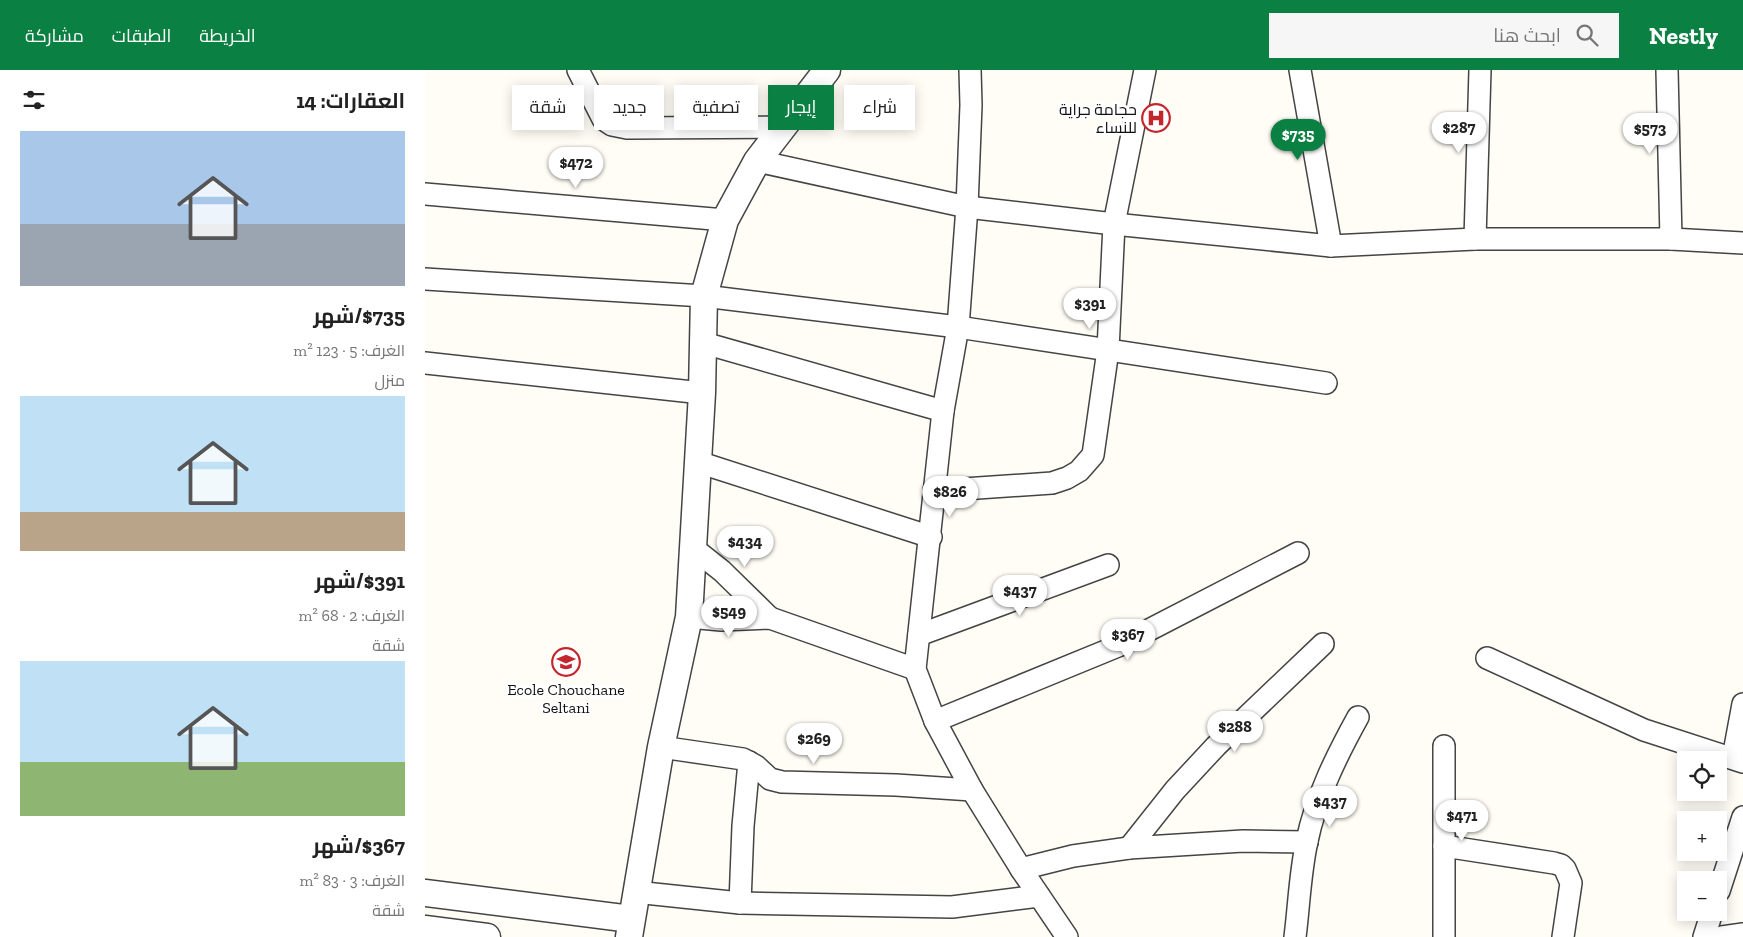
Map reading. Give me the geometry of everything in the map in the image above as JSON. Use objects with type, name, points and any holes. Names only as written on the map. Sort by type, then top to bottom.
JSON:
[{"type":"street","points":[[579,70],[601,115],[612,125],[627,128],[768,127]]},
{"type":"street","points":[[816,85],[827,70]]},
{"type":"street","points":[[970,70],[971,105],[967,206],[958,327],[943,411],[931,537],[915,669],[935,721],[972,790],[1021,869],[1067,937]]},
{"type":"street","points":[[935,491],[1052,483],[1067,478],[1079,471],[1093,455],[1108,350],[1114,224],[1145,70]]},
{"type":"street","points":[[1300,70],[1331,246]]},
{"type":"street","points":[[1475,239],[1480,70]]},
{"type":"street","points":[[1667,70],[1671,239]]},
{"type":"street","points":[[425,894],[630,928],[661,748],[689,617],[702,393],[704,296],[725,220],[757,161],[783,130]]},
{"type":"street","points":[[757,161],[967,206],[1114,224],[1331,246],[1475,239],[1671,239],[1743,243]]},
{"type":"street","points":[[425,194],[725,220]]},
{"type":"street","points":[[425,279],[704,296],[958,327],[1326,383]]},
{"type":"street","points":[[704,343],[943,411]]},
{"type":"street","points":[[425,363],[702,393]]},
{"type":"street","points":[[698,462],[931,537]]},
{"type":"street","points":[[693,548],[722,571],[770,618]]},
{"type":"street","points":[[935,721],[1118,646],[1298,553]]},
{"type":"street","points":[[919,635],[1108,565]]},
{"type":"street","points":[[689,617],[721,620],[770,618],[915,669]]},
{"type":"street","points":[[1129,848],[1175,790],[1216,746],[1323,644]]},
{"type":"street","points":[[1487,658],[1644,730],[1738,760],[1743,704]]},
{"type":"street","points":[[1295,937],[1307,842],[1317,806],[1330,772],[1359,717]]},
{"type":"street","points":[[1444,746],[1444,937]]},
{"type":"street","points":[[661,748],[734,757],[749,762],[770,779],[782,782],[897,784],[972,790]]},
{"type":"street","points":[[740,903],[743,826],[749,762]]},
{"type":"street","points":[[1725,871],[1743,817]]},
{"type":"street","points":[[1021,869],[1073,856],[1129,848],[1243,841],[1307,842]]},
{"type":"street","points":[[1444,846],[1561,865],[1569,875],[1571,883],[1563,937]]},
{"type":"street","points":[[635,892],[740,903],[951,907],[1039,896]]},
{"type":"street","points":[[1704,937],[1709,921]]},
{"type":"street","points":[[425,929],[487,937]]},
{"type":"street","points":[[1722,937],[1743,934]]},
{"type":"place","name":"حجامة جراية للنساء","points":[[1156,118]]},
{"type":"place","name":"Ecole Chouchane Seltani","points":[[566,662]]}]
